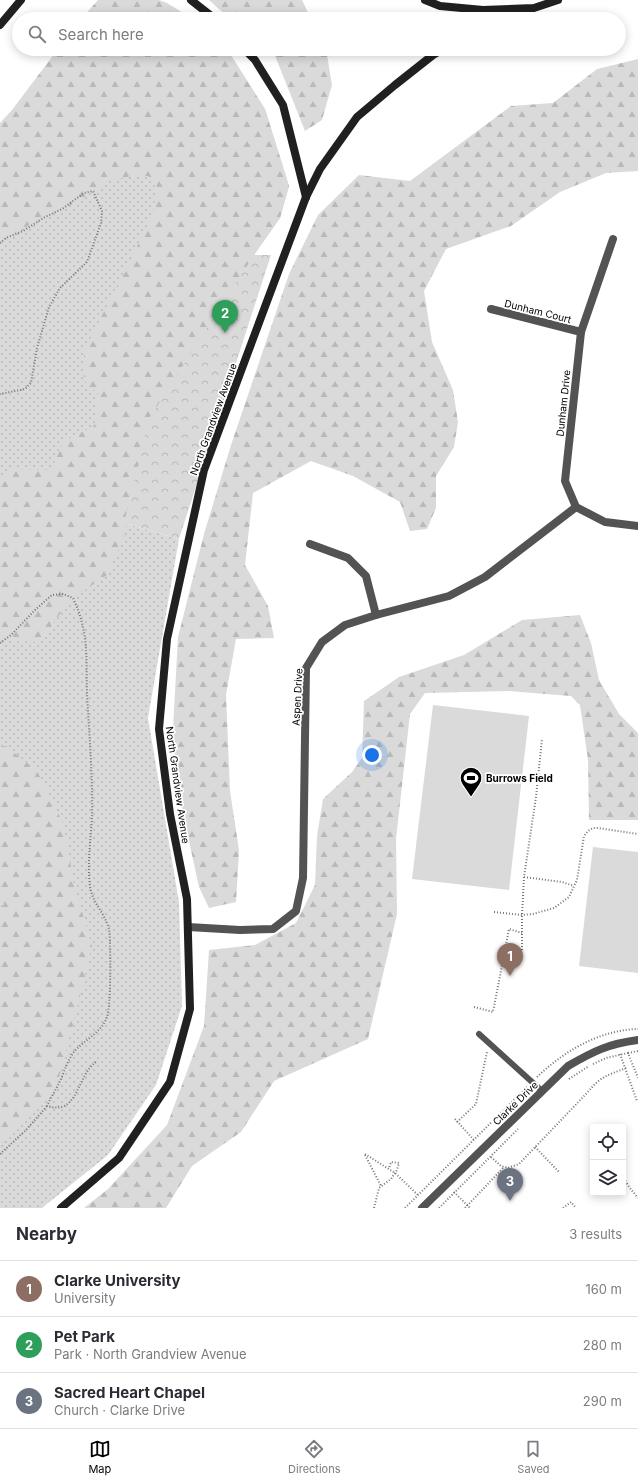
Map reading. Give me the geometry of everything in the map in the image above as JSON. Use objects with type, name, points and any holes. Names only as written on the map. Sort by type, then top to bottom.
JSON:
[{"type":"street","points":[[0,24],[21,0]]},
{"type":"street","points":[[191,0],[206,12]]},
{"type":"street","points":[[425,0],[440,6],[482,10],[534,8]]},
{"type":"street","points":[[524,12],[558,0]]},
{"type":"street","points":[[250,56],[283,105],[306,197]]},
{"type":"street","name":"North Grandview Avenue","points":[[61,1208],[119,1158],[170,1082],[190,1009],[187,899],[170,814],[159,730],[167,639],[204,470],[306,197],[320,169],[357,117],[432,56]]},
{"type":"street","name":"Dunham Drive","points":[[576,507],[565,481],[581,332],[613,239]]},
{"type":"street","name":"Dunham Court","points":[[491,309],[581,332]]},
{"type":"street","points":[[576,507],[605,522],[638,526]]},
{"type":"street","name":"Aspen Drive","points":[[188,927],[240,930],[273,928],[296,911],[303,878],[306,668],[322,642],[344,625],[449,596],[485,577],[576,507]]},
{"type":"street","points":[[310,544],[348,558],[366,576],[376,615]]},
{"type":"street","name":"Clarke Drive","points":[[422,1208],[568,1066],[595,1050],[618,1043],[638,1040]]},
{"type":"lane","points":[[479,1034],[542,1091]]},
{"type":"path","points":[[0,243],[6,238],[23,231],[45,217],[62,209],[84,193],[93,191],[102,211],[101,223],[87,262],[60,288],[49,307],[37,348],[31,383],[25,389],[0,394]]},
{"type":"path","points":[[0,643],[11,635],[52,595],[63,594],[73,598],[79,610],[87,645],[88,723],[92,772],[92,816],[89,849],[90,885],[92,898],[102,912],[109,930],[109,1004],[107,1017],[102,1026],[74,1052],[66,1065],[61,1079],[47,1106],[26,1130],[0,1154]]},
{"type":"path","points":[[522,950],[524,877],[536,796],[542,739]]},
{"type":"path","points":[[494,912],[522,915],[532,914],[554,908],[570,898],[577,880],[584,836],[588,831],[598,828],[638,834]]},
{"type":"path","points":[[524,877],[562,882],[574,886]]},
{"type":"path","points":[[474,1007],[493,1012],[509,929],[522,933]]},
{"type":"path","points":[[457,1122],[476,1104],[489,1044]]},
{"type":"path","points":[[566,1081],[592,1064],[620,1054],[638,1051]]},
{"type":"path","points":[[628,1053],[638,1078]]},
{"type":"path","points":[[620,1054],[637,1101]]},
{"type":"path","points":[[47,1106],[54,1108],[64,1107],[73,1099],[89,1067],[96,1062]]},
{"type":"path","points":[[491,1157],[501,1166],[508,1168],[519,1164],[596,1082],[626,1068]]},
{"type":"path","points":[[454,1119],[474,1140]]},
{"type":"path","points":[[439,1208],[523,1124]]},
{"type":"path","points":[[534,1147],[560,1173]]},
{"type":"path","points":[[381,1186],[365,1154],[389,1168],[418,1195]]},
{"type":"path","points":[[374,1208],[379,1188],[391,1179],[399,1163],[391,1162],[389,1168]]},
{"type":"path","points":[[465,1208],[505,1167]]},
{"type":"path","points":[[405,1208],[438,1175],[470,1208]]},
{"type":"path","points":[[626,1184],[638,1198]]},
{"type":"path","points":[[563,1208],[570,1202],[576,1208]]},
{"type":"green space","points":[[98,0],[159,0],[182,12],[87,12]]},
{"type":"green space","points":[[209,0],[302,0],[308,12],[222,12]]},
{"type":"green space","points":[[53,56],[231,56],[265,109],[289,186],[280,218],[254,255],[149,453],[121,544],[107,575],[70,600],[40,642],[0,641],[0,482],[11,469],[51,470],[64,441],[94,426],[98,394],[84,380],[84,351],[153,215],[157,186],[148,176],[131,176],[108,181],[77,202],[0,241],[0,123],[12,110]]},
{"type":"green space","points":[[207,56],[231,56],[265,109],[289,186],[280,218],[254,255],[124,523],[179,539],[148,718],[179,902],[182,1006],[156,1085],[108,1155],[42,1208],[0,1208],[0,138]]},
{"type":"green space","points":[[275,56],[327,56],[332,85],[322,120],[305,131]]},
{"type":"green space","points":[[638,59],[638,171],[606,173],[560,192],[511,226],[446,249],[424,291],[432,342],[453,390],[458,422],[454,447],[436,476],[436,508],[427,529],[410,531],[400,502],[353,476],[311,461],[253,493],[245,565],[268,606],[274,638],[236,639],[226,695],[230,791],[239,850],[236,902],[209,908],[199,887],[177,786],[173,729],[178,637],[204,534],[231,445],[289,274],[318,215],[359,175],[410,181],[511,106],[553,103],[597,69]]},
{"type":"green space","points":[[254,255],[271,255],[179,539],[124,523],[150,417]]},
{"type":"green space","points":[[580,615],[591,643],[599,680],[619,714],[638,733],[638,820],[589,820],[588,760],[580,705],[571,696],[508,691],[425,693],[410,714],[396,839],[397,914],[368,1039],[274,1081],[241,1132],[192,1166],[166,1208],[84,1208],[108,1189],[167,1125],[204,1026],[209,950],[255,945],[296,923],[315,885],[317,836],[323,799],[352,772],[362,758],[364,701],[399,677],[464,655],[522,620]]},
{"type":"green space","name":"Burrows Field","points":[[433,705],[529,716],[509,890],[412,879]]},
{"type":"green space","points":[[6,746],[36,770],[48,791],[64,826],[74,885],[92,946],[56,1089],[0,1147],[0,912],[4,904],[0,899],[0,747]]},
{"type":"green space","points":[[593,847],[638,852],[638,973],[579,966]]},
{"type":"place","name":"Pet Park","points":[[225,333]]},
{"type":"place","name":"Burrows Field","points":[[471,798]]},
{"type":"place","name":"Clarke University","points":[[510,976]]},
{"type":"place","name":"Sacred Heart Chapel","points":[[510,1201]]}]
